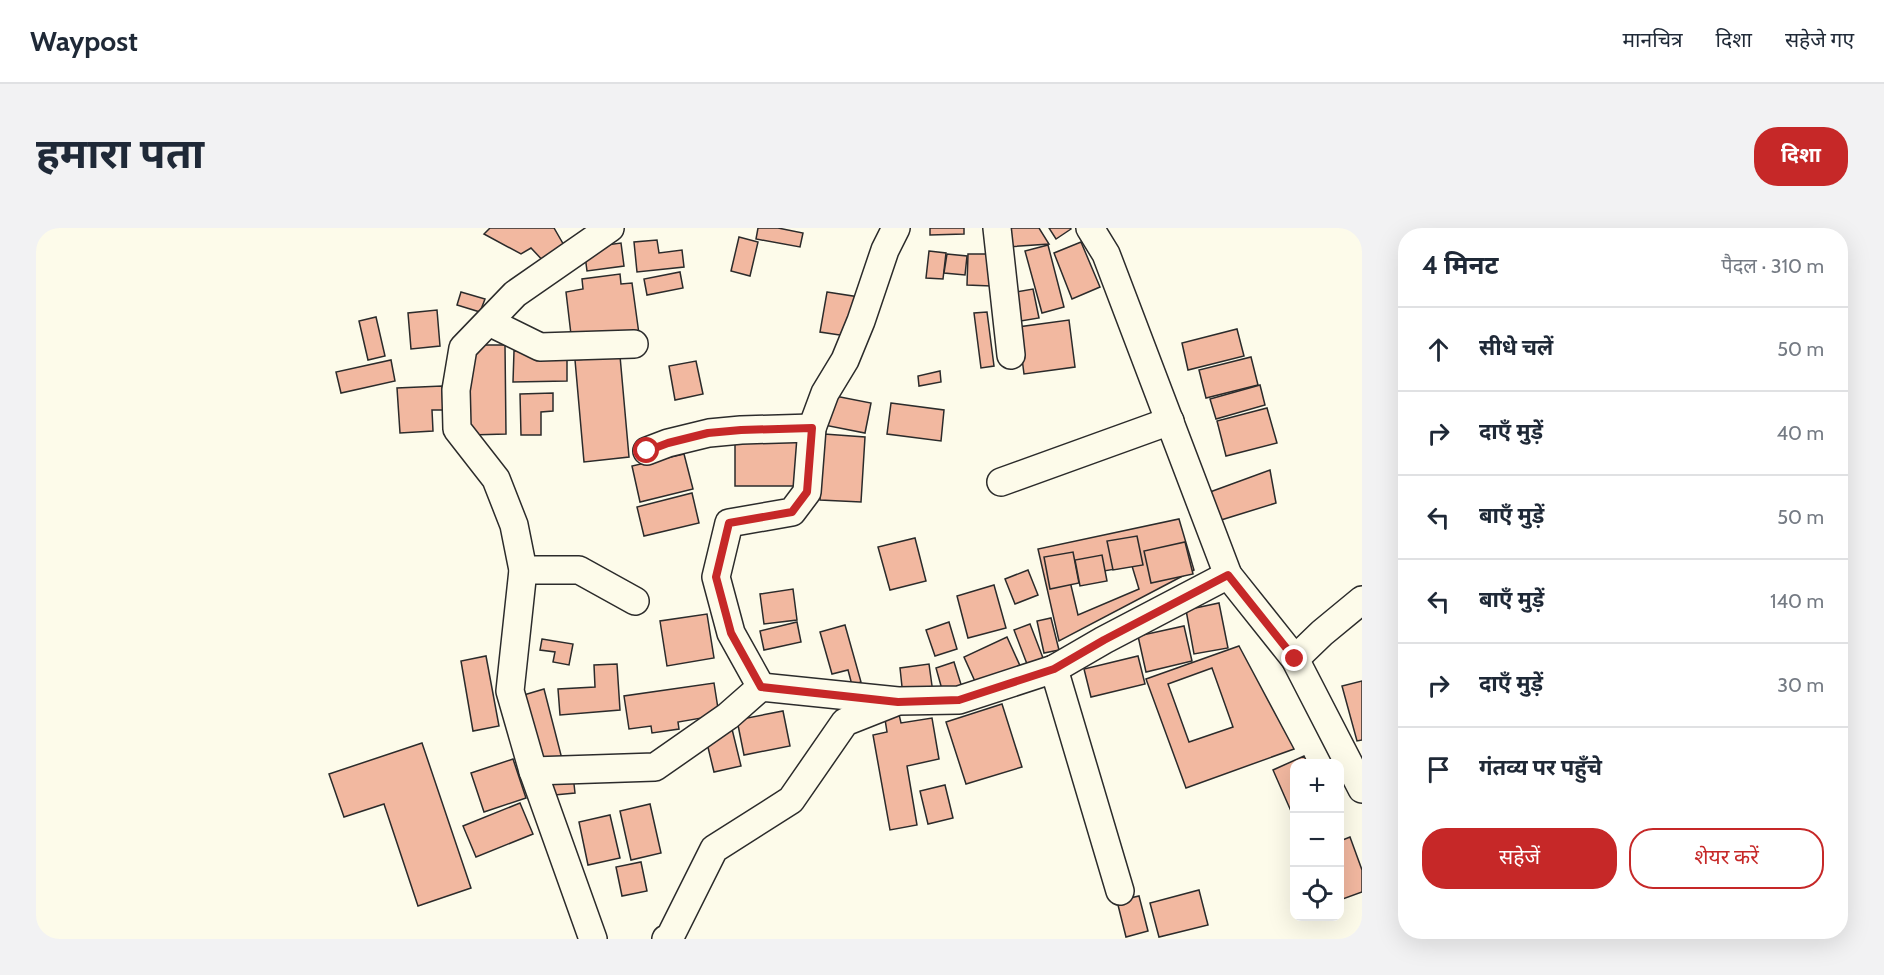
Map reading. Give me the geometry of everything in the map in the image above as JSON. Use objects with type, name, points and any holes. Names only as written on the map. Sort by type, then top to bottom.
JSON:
[{"type":"street","points":[[593,939],[533,771],[510,691],[523,570],[514,525],[496,479],[457,429],[456,390],[463,348],[515,294],[610,228]]},
{"type":"street","points":[[761,687],[731,633],[716,577],[729,523],[792,512],[807,492],[812,428],[825,393],[845,360],[885,250],[896,228]]},
{"type":"street","points":[[997,228],[1011,355]]},
{"type":"street","points":[[1090,228],[1106,254],[1228,575],[1295,659],[1362,789]]},
{"type":"street","points":[[489,322],[540,347],[634,344]]},
{"type":"street","points":[[1001,482],[1170,421]]},
{"type":"street","points":[[647,451],[708,433],[812,428]]},
{"type":"street","points":[[523,570],[579,570],[635,601]]},
{"type":"street","points":[[533,771],[654,767],[728,716],[761,687],[898,702],[959,700],[1054,669],[1228,575]]},
{"type":"street","points":[[1295,659],[1362,600]]},
{"type":"street","points":[[1054,669],[1120,891]]},
{"type":"street","points":[[666,939],[670,937],[714,849],[791,800],[845,722],[898,702]]},
{"type":"building","points":[[490,228],[554,228],[569,254],[548,266],[531,248],[521,254],[484,234]]},
{"type":"building","points":[[758,228],[778,228],[803,233],[800,247],[756,239]]},
{"type":"building","points":[[930,228],[964,228],[964,234],[930,235]]},
{"type":"building","points":[[1003,228],[1039,228],[1049,244],[1007,247]]},
{"type":"building","points":[[1049,228],[1070,228],[1071,229],[1056,239]]},
{"type":"building","points":[[739,237],[758,242],[750,276],[731,271]]},
{"type":"building","points":[[657,240],[659,253],[682,250],[684,267],[637,272],[634,242]]},
{"type":"building","points":[[1081,242],[1100,287],[1072,299],[1054,253]]},
{"type":"building","points":[[621,243],[624,266],[587,271],[584,248]]},
{"type":"building","points":[[1048,245],[1064,307],[1042,313],[1025,251]]},
{"type":"building","points":[[929,251],[946,253],[943,279],[926,278]]},
{"type":"building","points":[[947,254],[967,256],[965,275],[944,273]]},
{"type":"building","points":[[968,254],[992,254],[991,286],[967,285]]},
{"type":"building","points":[[680,272],[683,288],[647,295],[644,279]]},
{"type":"building","points":[[620,274],[621,284],[632,283],[639,334],[572,343],[566,292],[583,289],[582,279]]},
{"type":"building","points":[[1033,289],[1039,318],[1015,322],[1010,293]]},
{"type":"building","points":[[461,292],[485,299],[480,312],[457,305]]},
{"type":"building","points":[[827,292],[859,297],[853,337],[820,332]]},
{"type":"building","points":[[437,310],[440,346],[411,349],[408,313]]},
{"type":"building","points":[[987,312],[994,366],[981,368],[974,313]]},
{"type":"building","points":[[376,317],[385,356],[368,360],[359,321]]},
{"type":"building","points":[[1069,320],[1075,367],[1024,374],[1018,327]]},
{"type":"building","points":[[1237,329],[1244,356],[1188,370],[1182,343]]},
{"type":"building","points":[[469,345],[505,345],[506,434],[470,435]]},
{"type":"building","points":[[567,350],[567,381],[513,382],[514,351]]},
{"type":"building","points":[[620,356],[629,457],[584,462],[575,360]]},
{"type":"building","points":[[1251,357],[1258,385],[1206,398],[1199,370]]},
{"type":"building","points":[[391,360],[395,381],[341,393],[336,372]]},
{"type":"building","points":[[696,361],[703,394],[675,400],[669,366]]},
{"type":"building","points":[[940,371],[941,382],[919,386],[918,376]]},
{"type":"building","points":[[1260,385],[1265,405],[1216,419],[1210,399]]},
{"type":"building","points":[[442,386],[443,410],[432,410],[433,431],[400,433],[397,388]]},
{"type":"building","points":[[553,393],[553,411],[541,412],[541,435],[521,435],[520,394]]},
{"type":"building","points":[[830,395],[871,403],[865,433],[824,425]]},
{"type":"building","points":[[891,403],[944,410],[941,441],[887,434]]},
{"type":"building","points":[[1267,408],[1277,443],[1226,456],[1217,421]]},
{"type":"building","points":[[824,434],[865,437],[861,502],[820,500]]},
{"type":"building","points":[[735,437],[803,437],[803,486],[735,486]]},
{"type":"building","points":[[684,454],[693,489],[640,502],[632,466]]},
{"type":"building","points":[[1270,470],[1276,503],[1221,520],[1210,492]]},
{"type":"building","points":[[692,493],[699,523],[644,536],[637,507]]},
{"type":"building","points":[[1179,519],[1194,570],[1059,641],[1038,549]],"holes":[[[1132,566],[1139,589],[1078,615],[1069,577]]]},
{"type":"building","points":[[1137,536],[1143,565],[1113,570],[1107,541]]},
{"type":"building","points":[[915,538],[926,581],[890,590],[878,547]]},
{"type":"building","points":[[1185,542],[1193,574],[1151,583],[1144,551]]},
{"type":"building","points":[[1073,552],[1079,583],[1050,589],[1044,557]]},
{"type":"building","points":[[1102,555],[1107,581],[1080,586],[1075,560]]},
{"type":"building","points":[[1028,570],[1038,595],[1015,604],[1005,579]]},
{"type":"building","points":[[994,585],[1006,628],[968,638],[957,596]]},
{"type":"building","points":[[793,589],[797,620],[764,624],[760,594]]},
{"type":"building","points":[[1219,603],[1228,648],[1194,654],[1186,610]]},
{"type":"building","points":[[707,614],[714,658],[667,666],[660,621]]},
{"type":"building","points":[[1051,618],[1059,650],[1044,653],[1037,621]]},
{"type":"building","points":[[797,622],[801,642],[764,650],[760,631]]},
{"type":"building","points":[[949,622],[957,649],[935,656],[926,630]]},
{"type":"building","points":[[1030,624],[1043,658],[1027,664],[1014,630]]},
{"type":"building","points":[[845,625],[861,682],[852,685],[848,670],[832,674],[820,632]]},
{"type":"building","points":[[1184,626],[1192,661],[1146,672],[1138,636]]},
{"type":"building","points":[[1007,637],[1021,668],[978,688],[964,657]]},
{"type":"building","points":[[542,639],[573,644],[569,665],[553,662],[555,652],[540,650]]},
{"type":"building","points":[[1239,646],[1294,749],[1186,788],[1146,679]],"holes":[[[1212,668],[1233,727],[1189,742],[1168,684]]]},
{"type":"building","points":[[486,656],[499,726],[473,731],[461,661]]},
{"type":"building","points":[[1138,656],[1145,684],[1091,697],[1084,669]]},
{"type":"building","points":[[954,662],[964,694],[945,700],[936,668]]},
{"type":"building","points":[[617,664],[620,710],[560,715],[558,689],[595,687],[594,665]]},
{"type":"building","points":[[929,664],[933,693],[903,696],[900,668]]},
{"type":"building","points":[[1362,681],[1362,740],[1357,741],[1342,686]]},
{"type":"building","points":[[714,683],[719,715],[678,722],[679,729],[652,733],[651,726],[629,729],[624,696]]},
{"type":"building","points":[[544,689],[562,759],[535,767],[517,697]]},
{"type":"building","points":[[1002,704],[1022,767],[966,784],[946,722]]},
{"type":"building","points":[[898,710],[901,723],[932,718],[939,759],[907,766],[917,825],[890,830],[873,735],[887,732],[884,713]]},
{"type":"building","points":[[783,711],[790,746],[744,755],[737,720]]},
{"type":"building","points":[[732,729],[741,766],[714,772],[705,735]]},
{"type":"building","points":[[422,743],[471,888],[418,906],[384,804],[344,817],[329,774]]},
{"type":"building","points":[[513,759],[526,798],[484,812],[471,773]]},
{"type":"building","points":[[1290,762],[1290,809],[1273,770]]},
{"type":"building","points":[[573,775],[575,793],[544,796],[543,777]]},
{"type":"building","points":[[945,785],[953,818],[928,824],[920,791]]},
{"type":"building","points":[[520,803],[533,834],[476,857],[463,826]]},
{"type":"building","points":[[650,804],[661,853],[631,860],[620,811]]},
{"type":"building","points":[[610,815],[620,858],[588,865],[579,822]]},
{"type":"building","points":[[1350,837],[1362,870],[1362,892],[1344,899],[1344,867],[1344,839]]},
{"type":"building","points":[[641,862],[647,891],[622,896],[616,867]]},
{"type":"building","points":[[1199,890],[1208,925],[1159,937],[1150,903]]},
{"type":"building","points":[[1139,896],[1148,931],[1126,937],[1117,901]]},
{"type":"route","points":[[647,451],[708,433],[812,428],[807,492],[792,512],[729,523],[716,577],[731,633],[761,687],[898,702],[959,700],[1054,669],[1228,575],[1295,659]]}]
